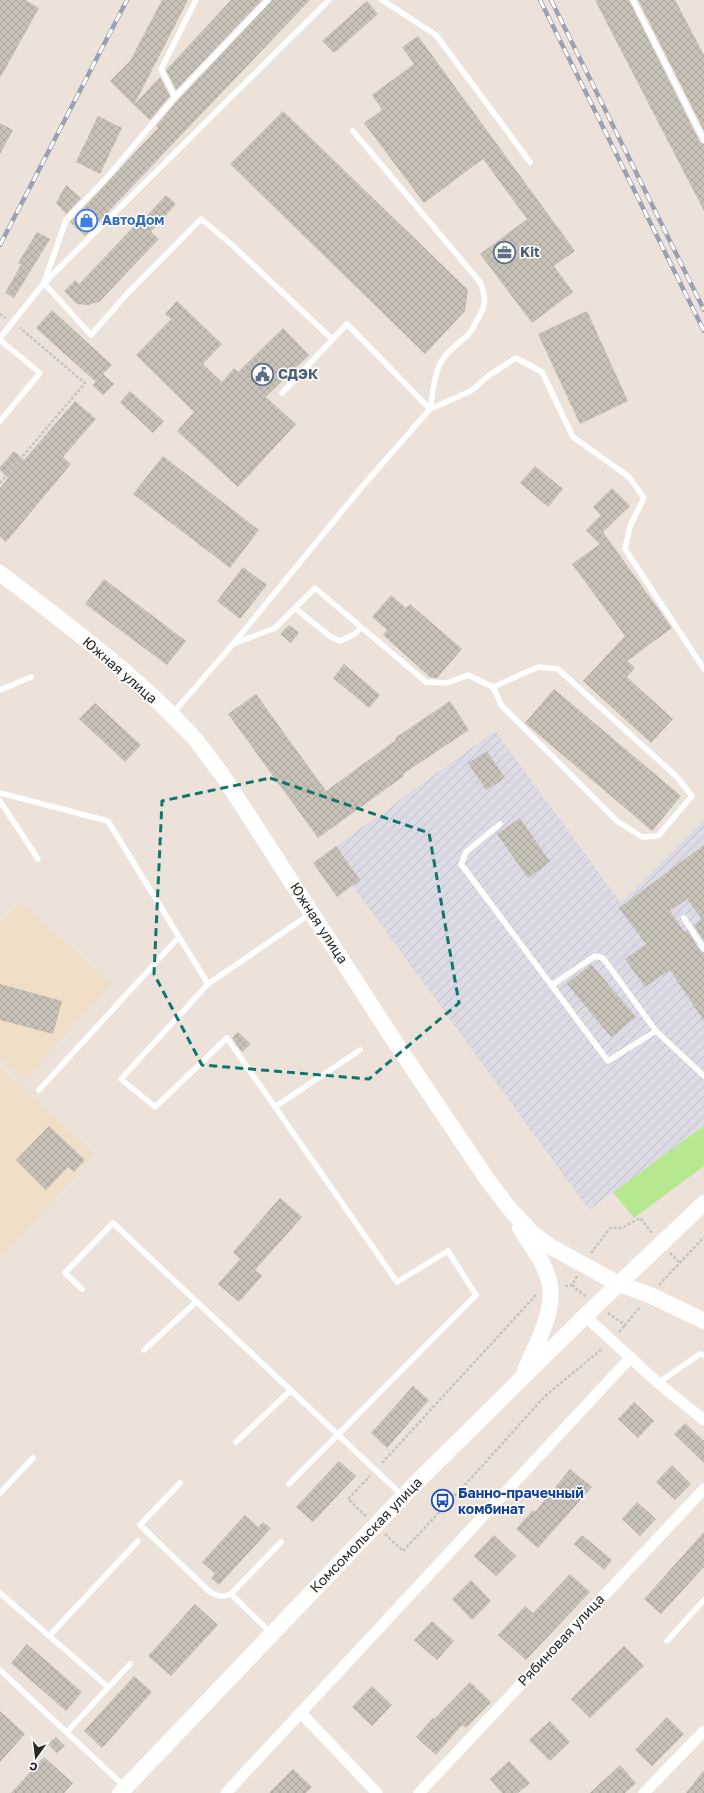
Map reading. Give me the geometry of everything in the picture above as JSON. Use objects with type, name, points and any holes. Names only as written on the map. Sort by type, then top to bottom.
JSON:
[{"type":"main road","name":"Южная улица","points":[[0,573],[113,662],[171,714],[196,740],[221,773],[399,1049],[487,1179],[509,1208],[532,1233],[551,1247],[619,1284],[650,1295],[704,1321]]},
{"type":"main road","name":"Комсомольская улица","points":[[123,1790],[403,1496],[585,1316],[704,1203]]},
{"type":"main road","points":[[509,1208],[544,1268],[550,1286],[550,1302],[546,1319],[522,1378]]},
{"type":"street","points":[[585,1316],[658,1383],[704,1420]]},
{"type":"street","points":[[226,1793],[631,1357]]},
{"type":"street","name":"Рябиновая улица","points":[[419,1793],[704,1489]]},
{"type":"street","points":[[301,1712],[377,1793]]},
{"type":"street","points":[[644,1793],[704,1731]]},
{"type":"lane","points":[[175,97],[161,68],[196,0]]},
{"type":"lane","points":[[44,283],[66,220],[103,182],[175,97],[268,0]]},
{"type":"lane","points":[[0,421],[40,373],[0,339],[12,321],[44,283],[330,0]]},
{"type":"lane","points":[[382,0],[436,35],[530,162]]},
{"type":"lane","points":[[633,0],[704,140]]},
{"type":"lane","points":[[353,131],[480,282],[484,292],[485,303],[482,313],[469,334],[452,348],[443,359],[438,370],[430,409]]},
{"type":"lane","points":[[44,283],[91,335],[126,295],[201,219],[231,244],[332,339]]},
{"type":"lane","points":[[282,393],[347,324],[430,409]]},
{"type":"lane","points":[[171,714],[233,644],[361,488],[430,409],[471,391],[488,376],[516,358],[542,372],[573,437],[629,477],[644,498],[630,526],[625,549],[704,670]]},
{"type":"lane","points":[[233,644],[275,628],[315,588],[426,682],[447,683],[468,676],[493,687],[502,706],[617,821],[642,837],[658,836],[692,796],[676,776],[558,669],[538,667],[493,687]]},
{"type":"lane","points":[[295,608],[331,637],[340,641],[355,634],[361,627]]},
{"type":"lane","points":[[0,690],[31,677]]},
{"type":"lane","points":[[0,794],[108,821],[208,984]]},
{"type":"lane","points":[[0,801],[38,859]]},
{"type":"lane","points":[[500,824],[466,852],[461,864],[608,1060],[656,1031]]},
{"type":"lane","points":[[289,1484],[476,1295],[448,1251],[398,1282],[226,1038],[155,1107],[121,1079],[208,984],[312,913]]},
{"type":"lane","points":[[684,918],[704,949]]},
{"type":"lane","points":[[39,1090],[179,937]]},
{"type":"lane","points":[[552,985],[595,956],[603,958],[656,1031],[704,1076]]},
{"type":"lane","points":[[274,1107],[360,1050]]},
{"type":"lane","points":[[82,1289],[65,1273],[113,1223],[403,1496]]},
{"type":"lane","points":[[144,1350],[196,1302]]},
{"type":"lane","points":[[658,1383],[700,1354],[704,1355]]},
{"type":"lane","points":[[236,1442],[291,1390]]},
{"type":"lane","points":[[0,1493],[33,1458]]},
{"type":"lane","points":[[180,1483],[140,1525],[216,1596],[224,1597],[231,1594],[281,1542]]},
{"type":"lane","points":[[50,1635],[138,1541]]},
{"type":"lane","points":[[0,1592],[108,1687]]},
{"type":"lane","points":[[231,1594],[271,1634]]},
{"type":"lane","points":[[667,1641],[704,1600]]},
{"type":"lane","points":[[67,1732],[130,1664]]},
{"type":"lane","points":[[0,1670],[67,1732],[123,1790]]},
{"type":"path","points":[[0,314],[12,321],[86,383],[0,483]]},
{"type":"path","points":[[680,1263],[704,1237]]},
{"type":"path","points":[[572,1285],[550,1286],[536,1295],[348,1499],[403,1551],[545,1396],[612,1340],[625,1325]]},
{"type":"highlighted area","points":[[270,778],[429,833],[459,1003],[369,1079],[202,1065],[154,974],[162,801]]},
{"type":"shaded area","points":[[495,731],[621,903],[704,820],[704,1126],[589,1210],[328,852]]},
{"type":"shaded area","points":[[21,902],[111,984],[25,1079],[0,1056],[0,924]]},
{"type":"shaded area","points":[[0,1068],[95,1154],[0,1259]]},
{"type":"green space","points":[[704,1126],[704,1166],[634,1218],[613,1192]]},
{"type":"building","points":[[0,0],[25,0],[39,8],[0,78]]},
{"type":"building","points":[[162,0],[188,0],[134,105],[110,81],[130,61]]},
{"type":"building","points":[[231,0],[262,0],[176,90],[166,70]]},
{"type":"building","points":[[272,0],[310,0],[85,236],[70,222],[158,128],[156,126],[178,100]]},
{"type":"building","points":[[595,0],[629,0],[700,142],[704,144],[704,211]]},
{"type":"building","points":[[638,0],[675,0],[704,55],[704,131]]},
{"type":"building","points":[[367,1],[378,14],[334,53],[322,41]]},
{"type":"building","points":[[418,36],[575,251],[554,266],[573,292],[532,323],[480,254],[527,219],[483,159],[424,203],[364,123],[382,110],[372,95],[414,64],[402,47]]},
{"type":"building","points":[[160,77],[170,96],[150,120],[134,105]]},
{"type":"building","points":[[283,111],[468,290],[465,311],[425,354],[230,164]]},
{"type":"building","points":[[98,116],[122,128],[100,174],[76,162]]},
{"type":"building","points":[[0,123],[13,130],[0,154]]},
{"type":"building","points":[[66,185],[81,198],[66,214],[56,203]]},
{"type":"building","points":[[166,195],[176,204],[151,232],[159,239],[99,302],[88,305],[77,304],[64,291],[75,280],[79,284]]},
{"type":"building","points":[[37,232],[50,239],[14,298],[5,293],[21,265],[18,263]]},
{"type":"building","points":[[177,301],[222,344],[203,364],[222,382],[234,368],[238,372],[283,328],[309,355],[266,397],[296,424],[238,487],[177,431],[194,412],[136,355],[171,319],[165,314]]},
{"type":"building","points":[[52,310],[112,365],[103,374],[114,384],[103,395],[92,385],[96,382],[36,328]]},
{"type":"building","points":[[587,311],[628,401],[580,424],[538,334]]},
{"type":"building","points":[[130,391],[164,421],[153,433],[120,402]]},
{"type":"building","points":[[75,401],[96,419],[63,457],[71,464],[6,542],[0,536],[0,488],[8,478],[0,470],[0,467],[14,451],[24,460]]},
{"type":"building","points":[[163,456],[259,530],[230,568],[133,494]]},
{"type":"building","points":[[535,466],[563,489],[548,507],[520,483]]},
{"type":"building","points":[[612,488],[630,506],[603,532],[672,628],[627,661],[635,668],[627,677],[673,719],[651,743],[583,681],[625,636],[572,564],[600,544],[586,530],[601,515],[593,507]]},
{"type":"building","points":[[243,567],[267,585],[240,619],[217,601]]},
{"type":"building","points":[[104,579],[186,641],[167,665],[85,604]]},
{"type":"building","points":[[391,595],[406,608],[410,604],[462,649],[437,678],[431,678],[383,635],[387,630],[372,617]]},
{"type":"building","points":[[289,625],[299,633],[291,643],[280,634]]},
{"type":"building","points":[[344,664],[380,695],[369,708],[333,678]]},
{"type":"building","points":[[554,689],[681,796],[652,831],[525,723]]},
{"type":"building","points":[[256,694],[326,791],[396,740],[395,738],[450,701],[469,730],[403,774],[404,776],[318,838],[228,714]]},
{"type":"building","points":[[95,703],[141,745],[125,762],[79,719]]},
{"type":"building","points":[[487,751],[505,778],[486,790],[468,763]]},
{"type":"building","points":[[520,818],[550,862],[528,878],[497,834]]},
{"type":"building","points":[[704,845],[704,941],[694,925],[702,919],[687,899],[670,911],[684,932],[687,930],[700,951],[704,953],[704,1021],[670,970],[645,987],[625,959],[646,944],[619,908]]},
{"type":"building","points":[[336,846],[360,880],[337,897],[313,863]]},
{"type":"building","points":[[591,964],[636,1017],[611,1037],[567,984]]},
{"type":"building","points":[[0,984],[62,1001],[53,1034],[0,1020]]},
{"type":"building","points":[[238,1032],[251,1044],[242,1052],[232,1038]]},
{"type":"building","points":[[49,1126],[85,1160],[74,1172],[68,1167],[46,1190],[16,1160]]},
{"type":"building","points":[[280,1198],[302,1217],[255,1270],[262,1276],[239,1302],[218,1284],[240,1259],[233,1252]]},
{"type":"building","points":[[413,1386],[429,1400],[387,1448],[371,1433]]},
{"type":"building","points":[[634,1402],[654,1421],[638,1438],[618,1419]]},
{"type":"building","points":[[685,1423],[704,1441],[704,1463],[674,1434]]},
{"type":"building","points":[[339,1461],[356,1476],[313,1522],[296,1507]]},
{"type":"building","points":[[672,1465],[691,1484],[675,1500],[656,1482]]},
{"type":"building","points":[[570,1469],[592,1487],[538,1548],[516,1529],[533,1510],[535,1512]]},
{"type":"building","points":[[637,1502],[656,1519],[640,1536],[622,1519]]},
{"type":"building","points":[[245,1515],[258,1527],[263,1522],[271,1528],[219,1585],[211,1578],[215,1574],[202,1562]]},
{"type":"building","points":[[704,1532],[704,1567],[661,1614],[644,1599]]},
{"type":"building","points":[[494,1535],[516,1556],[496,1576],[474,1556]]},
{"type":"building","points":[[582,1535],[612,1560],[604,1570],[574,1544]]},
{"type":"building","points":[[570,1574],[590,1592],[526,1660],[498,1635],[525,1606],[533,1613]]},
{"type":"building","points":[[471,1580],[491,1601],[472,1620],[452,1599]]},
{"type":"building","points":[[195,1604],[218,1625],[171,1676],[148,1656]]},
{"type":"building","points":[[432,1621],[454,1641],[437,1660],[414,1640]]},
{"type":"building","points":[[27,1644],[82,1692],[66,1711],[11,1663]]},
{"type":"building","points":[[624,1646],[644,1666],[590,1718],[571,1699]]},
{"type":"building","points":[[134,1676],[152,1692],[102,1748],[84,1731]]},
{"type":"building","points":[[470,1682],[491,1702],[466,1728],[462,1725],[436,1755],[416,1737]]},
{"type":"building","points":[[372,1686],[392,1705],[372,1726],[352,1707]]},
{"type":"building","points":[[0,1711],[25,1734],[0,1762]]},
{"type":"building","points":[[667,1717],[684,1734],[652,1766],[635,1750]]},
{"type":"building","points":[[550,1721],[570,1742],[550,1761],[529,1740]]},
{"type":"building","points":[[56,1737],[65,1746],[57,1753],[48,1744]]},
{"type":"building","points":[[44,1757],[73,1783],[64,1793],[11,1793]]},
{"type":"building","points":[[509,1761],[530,1783],[518,1793],[502,1793],[490,1779]]},
{"type":"building","points":[[620,1765],[636,1783],[625,1793],[590,1793]]},
{"type":"building","points":[[293,1769],[312,1787],[306,1793],[269,1793]]},
{"type":"building","points":[[704,1770],[704,1793],[686,1793]]},
{"type":"railway","points":[[0,245],[127,0]]},
{"type":"railway","points":[[540,0],[704,331]]},
{"type":"railway","points":[[551,0],[704,310]]},
{"type":"place","name":"АвтоДом","points":[[86,220]]},
{"type":"place","name":"Kit","points":[[505,252]]},
{"type":"place","name":"СДЭК","points":[[263,374]]},
{"type":"place","name":"Банно-прачечный комбинат","points":[[443,1501]]}]
